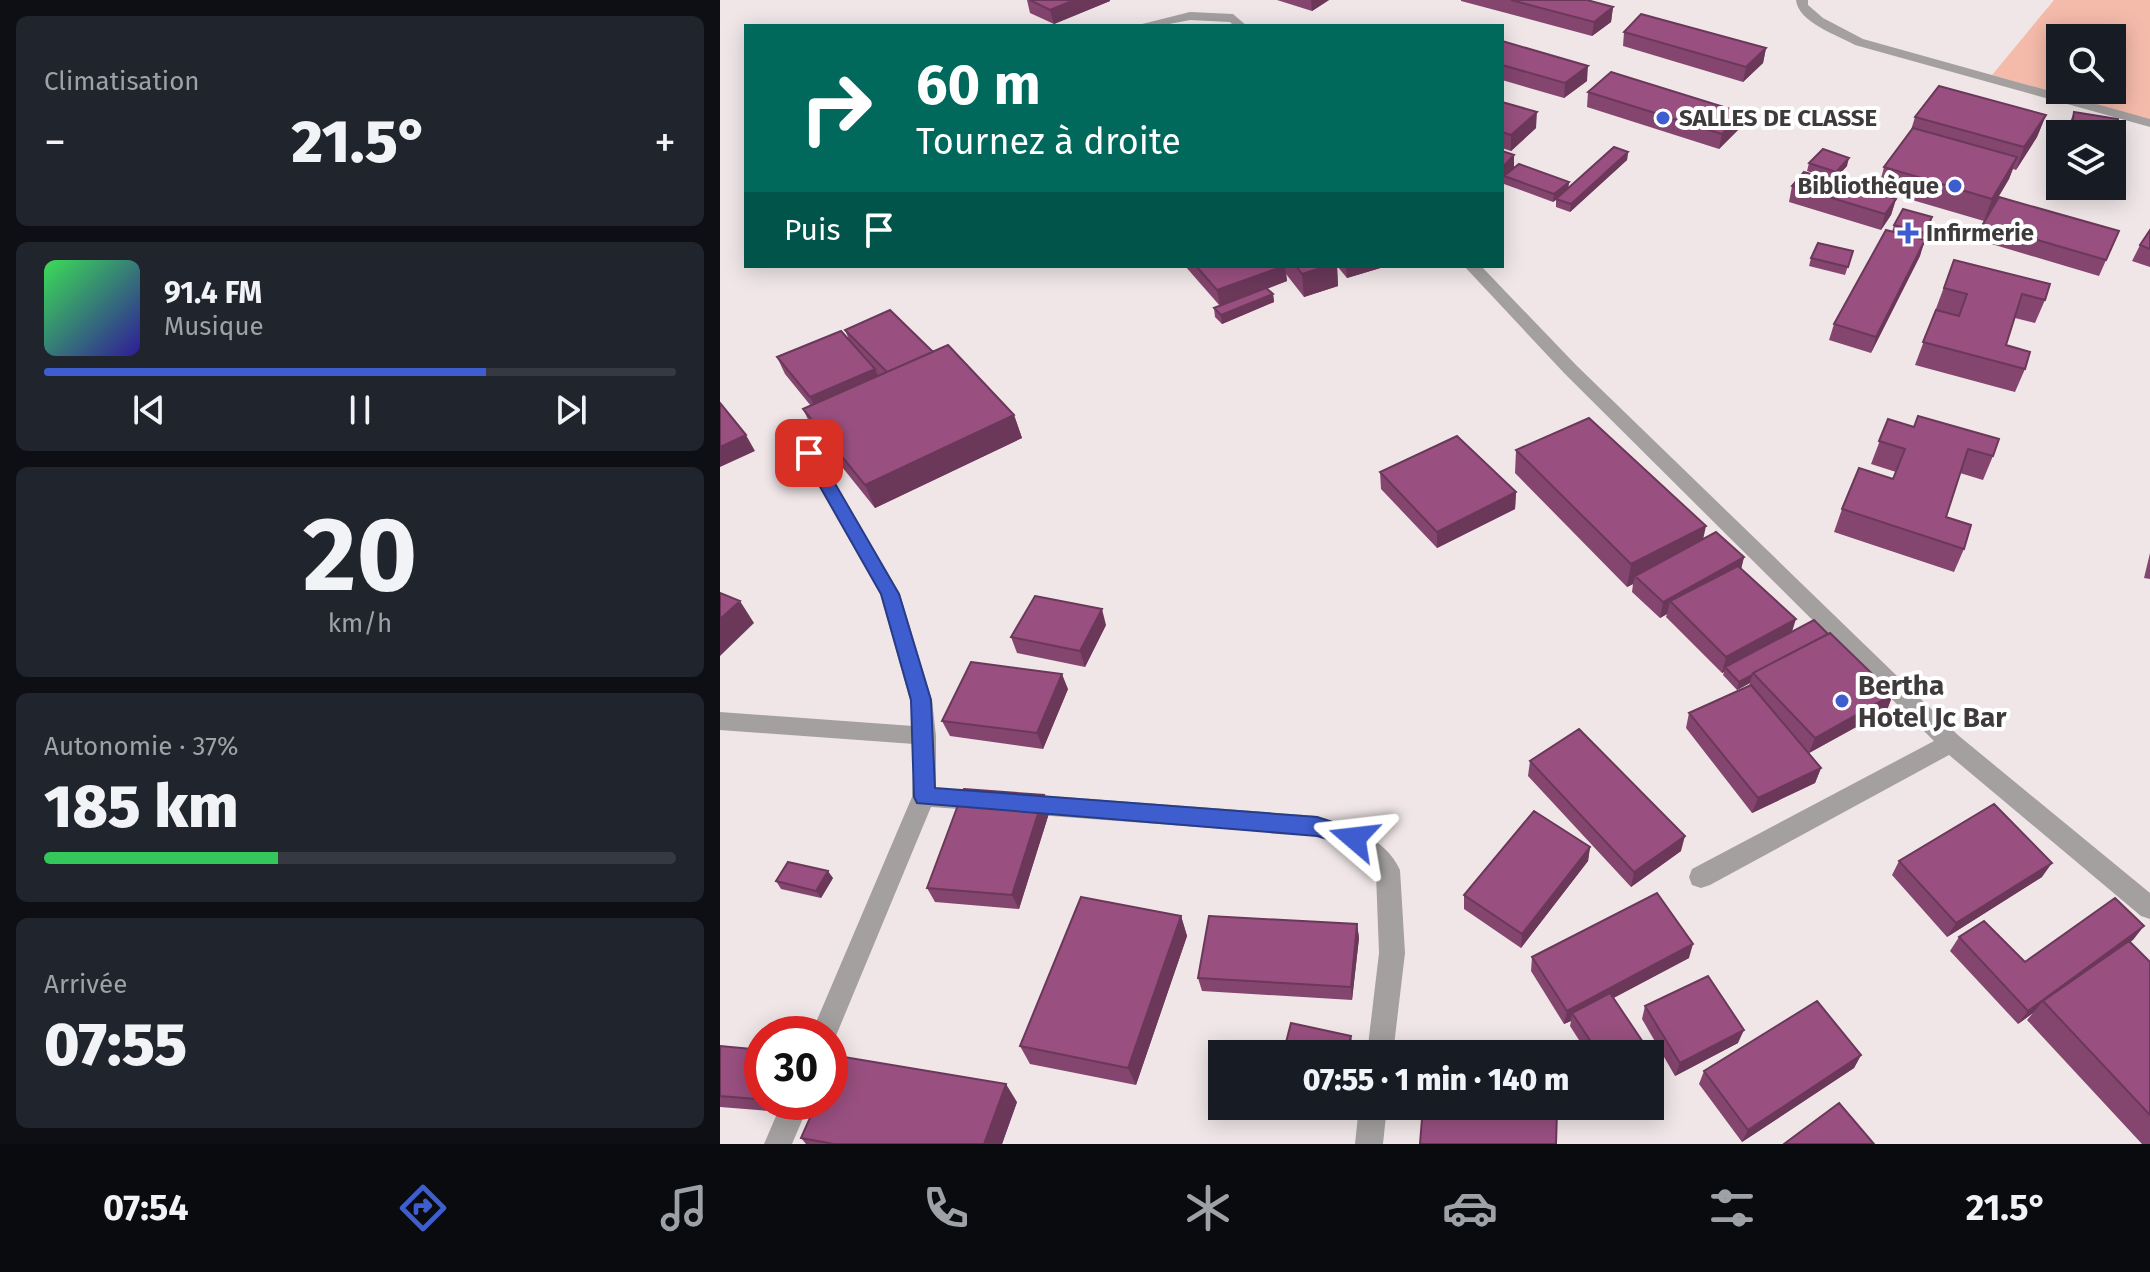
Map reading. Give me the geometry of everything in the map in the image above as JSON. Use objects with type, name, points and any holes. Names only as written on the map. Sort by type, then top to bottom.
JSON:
[{"type":"street","points":[[1184,0],[1190,16]]},
{"type":"street","points":[[1802,0],[1802,6],[1819,21],[1859,42],[2150,123]]},
{"type":"street","points":[[1150,24],[1190,16],[1233,18],[1239,24]]},
{"type":"street","points":[[1474,268],[1571,370],[1951,743],[2150,908]]},
{"type":"street","points":[[796,431],[890,594],[921,700],[925,736],[924,797],[832,1016]]},
{"type":"street","points":[[720,721],[925,736]]},
{"type":"street","points":[[1701,877],[1951,743]]},
{"type":"street","points":[[924,797],[1317,826],[1354,838],[1388,870],[1392,953],[1382,1040]]},
{"type":"street","points":[[778,1144],[788,1120]]},
{"type":"street","points":[[1369,1144],[1372,1120]]},
{"type":"shaded area","points":[[2054,0],[2150,0],[2150,120],[2094,104],[2126,104],[2126,24],[2046,24],[2046,90],[1992,75]]},
{"type":"building","points":[[1030,0],[1074,0],[1050,10]]},
{"type":"building","points":[[1511,0],[1587,0],[1613,7],[1594,22]]},
{"type":"building","points":[[1641,14],[1766,48],[1746,67],[1624,32]]},
{"type":"building","points":[[1504,42],[1588,66],[1565,83],[1504,66]]},
{"type":"building","points":[[1611,72],[1743,113],[1722,134],[1588,92]]},
{"type":"building","points":[[1939,86],[2046,115],[2024,147],[1915,117]]},
{"type":"building","points":[[1504,103],[1537,112],[1511,135],[1504,133]]},
{"type":"building","points":[[2074,112],[2118,119],[2118,120],[2073,120]]},
{"type":"building","points":[[1913,128],[2017,157],[1992,199],[1884,167]]},
{"type":"building","points":[[1614,147],[1628,152],[1571,204],[1556,199]]},
{"type":"building","points":[[1823,149],[1849,158],[1836,172],[1809,163]]},
{"type":"building","points":[[1504,152],[1514,155],[1504,166]]},
{"type":"building","points":[[1519,164],[1569,182],[1554,194],[1504,176]]},
{"type":"building","points":[[1804,172],[1896,199],[1885,214],[1792,186]]},
{"type":"building","points":[[1999,197],[2119,231],[2106,260],[1983,224]]},
{"type":"building","points":[[1903,209],[1932,217],[1924,233],[1894,225]]},
{"type":"building","points":[[1886,230],[1925,240],[1876,337],[1834,324]]},
{"type":"building","points":[[2150,230],[2150,249],[2140,245]]},
{"type":"building","points":[[1818,243],[1853,251],[1848,267],[1811,258]]},
{"type":"building","points":[[1954,260],[2050,284],[2045,300],[2022,294],[2006,345],[2030,352],[2025,369],[1923,342],[1936,310],[1959,316],[1967,294],[1944,288]]},
{"type":"building","points":[[1198,268],[1278,268],[1217,290]]},
{"type":"building","points":[[1298,268],[1321,268],[1302,274]]},
{"type":"building","points":[[1266,288],[1273,294],[1221,315],[1214,308]]},
{"type":"building","points":[[890,310],[933,352],[887,372],[845,330]]},
{"type":"building","points":[[841,331],[875,369],[810,397],[777,357]]},
{"type":"building","points":[[948,345],[1014,415],[865,485],[803,409]]},
{"type":"building","points":[[720,403],[746,435],[720,447]]},
{"type":"building","points":[[1918,416],[1999,439],[1993,456],[1968,449],[1946,517],[1971,525],[1964,549],[1842,509],[1859,468],[1893,479],[1905,449],[1879,441],[1888,419],[1914,427]]},
{"type":"building","points":[[1589,418],[1706,526],[1631,564],[1516,450]]},
{"type":"building","points":[[1457,436],[1516,492],[1437,532],[1380,472]]},
{"type":"building","points":[[1716,532],[1744,557],[1663,602],[1635,576]]},
{"type":"building","points":[[1738,566],[1796,619],[1726,657],[1670,601]]},
{"type":"building","points":[[720,593],[740,601],[720,619]]},
{"type":"building","points":[[1035,596],[1102,609],[1080,651],[1011,637]]},
{"type":"building","points":[[1814,620],[1828,634],[1739,682],[1725,667]]},
{"type":"building","points":[[1830,633],[1893,694],[1815,738],[1753,673]]},
{"type":"building","points":[[971,662],[1062,674],[1037,733],[942,721]]},
{"type":"building","points":[[1751,685],[1821,768],[1758,798],[1689,713]]},
{"type":"building","points":[[1579,729],[1685,836],[1634,872],[1530,761]]},
{"type":"building","points":[[964,789],[1044,795],[1012,895],[927,888]]},
{"type":"building","points":[[1994,804],[2052,863],[1956,923],[1899,861]]},
{"type":"building","points":[[1534,811],[1590,847],[1522,934],[1464,895]]},
{"type":"building","points":[[788,862],[828,871],[816,891],[776,881]]},
{"type":"building","points":[[1657,893],[1693,944],[1567,1011],[1532,957]]},
{"type":"building","points":[[1081,897],[1181,916],[1128,1068],[1020,1046]]},
{"type":"building","points":[[2115,898],[2144,926],[2028,1011],[1959,937],[1984,921],[2025,962]]},
{"type":"building","points":[[1209,916],[1357,924],[1351,987],[1198,978]]},
{"type":"building","points":[[2129,941],[2150,962],[2150,1115],[2043,1001]]},
{"type":"building","points":[[1708,976],[1744,1030],[1680,1063],[1645,1006]]},
{"type":"building","points":[[1610,993],[1642,1040],[1590,1040],[1572,1013]]},
{"type":"building","points":[[1817,1001],[1861,1055],[1748,1130],[1704,1071]]},
{"type":"building","points":[[1291,1023],[1351,1036],[1350,1040],[1287,1040]]},
{"type":"building","points":[[720,1046],[744,1048],[744,1098],[720,1096]]},
{"type":"building","points":[[848,1058],[1006,1084],[984,1144],[834,1144],[801,1138],[809,1120],[848,1120]]},
{"type":"building","points":[[1839,1103],[1874,1144],[1784,1144]]},
{"type":"building","points":[[1422,1120],[1557,1120],[1556,1144],[1420,1144]]},
{"type":"place","name":"SALLES DE CLASSE","points":[[1663,118]]},
{"type":"place","name":"Bibliothèque","points":[[1955,186]]},
{"type":"place","name":"Infirmerie","points":[[1908,233]]},
{"type":"place","name":"Bertha Hotel Jc Bar","points":[[1842,701]]},
{"type":"route","points":[[809,453],[890,594],[921,700],[925,736],[924,797],[1317,826],[1354,838]]}]
